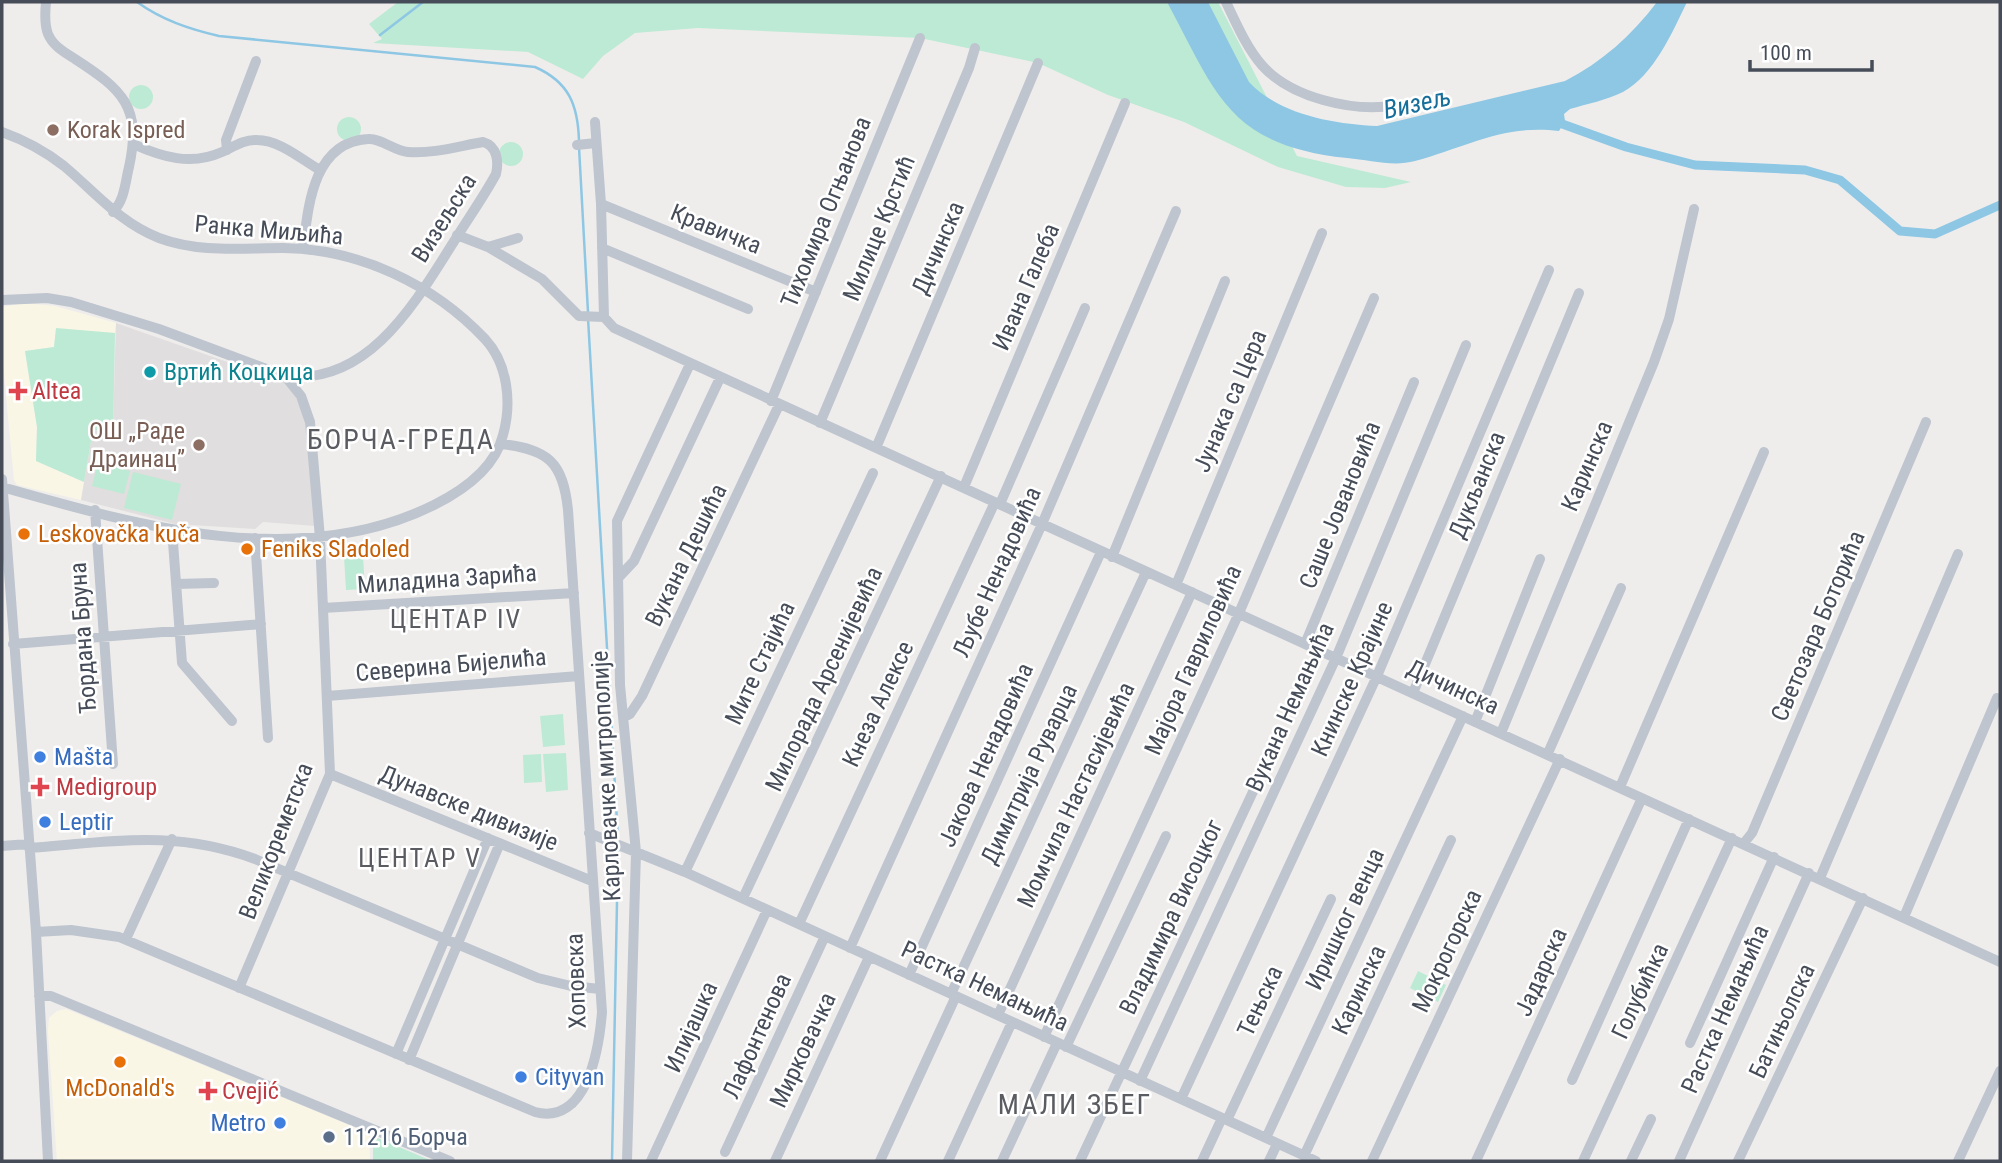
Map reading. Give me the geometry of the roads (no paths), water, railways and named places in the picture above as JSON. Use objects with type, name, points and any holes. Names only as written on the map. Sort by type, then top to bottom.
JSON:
[{"type":"street","points":[[46,2],[46,27],[54,44],[106,79],[122,95],[132,118],[133,144],[122,199],[113,212]]},
{"type":"street","points":[[1226,2],[1246,45],[1282,85],[1312,97],[1356,108],[1397,105]]},
{"type":"street","name":"Тихомира Огњанова","points":[[775,403],[816,292],[920,38]]},
{"type":"street","name":"Милице Крстић","points":[[820,423],[970,68],[975,48]]},
{"type":"street","points":[[227,150],[226,139],[256,61]]},
{"type":"street","name":"Дичинска","points":[[876,448],[1038,63]]},
{"type":"street","name":"Ивана Галеба","points":[[964,487],[1125,103]]},
{"type":"street","points":[[595,122],[586,144],[601,204],[602,248],[597,319]]},
{"type":"street","name":"Ранка Миљића","points":[[2,132],[51,156],[113,212],[140,229],[187,246],[303,249],[359,260],[423,289],[471,325],[495,351],[507,392],[506,424],[501,444],[491,461],[470,484],[447,498],[381,524],[320,538],[255,538],[172,529],[2,487]]},
{"type":"street","name":"Визељска","points":[[285,376],[317,376],[349,364],[388,334],[423,289],[496,174],[498,161],[489,144],[407,152],[367,139],[336,152],[320,170]]},
{"type":"street","points":[[133,144],[177,159],[206,157],[248,141],[269,142],[320,170],[310,197],[303,249]]},
{"type":"street","name":"Кравичка","points":[[601,204],[816,292]]},
{"type":"street","name":"Каринска","points":[[1501,733],[1654,362],[1669,319],[1693,209]]},
{"type":"street","name":"Љубе Ненадовића","points":[[850,948],[1042,524],[1177,211]]},
{"type":"street","name":"Јунака са Цера","points":[[1176,585],[1322,233]]},
{"type":"street","name":"Дичинска","points":[[457,235],[488,247],[542,279],[597,319],[690,364],[1548,753],[2000,962]]},
{"type":"street","points":[[488,247],[518,239]]},
{"type":"street","points":[[602,248],[748,309]]},
{"type":"street","name":"Книнске Крајине","points":[[1181,1100],[1377,676],[1549,270]]},
{"type":"street","name":"Јакова Ненадовића","points":[[909,975],[1106,554],[1225,281]]},
{"type":"street","name":"Дукљанска","points":[[1413,693],[1579,293]]},
{"type":"street","points":[[2,300],[47,298],[71,302],[159,329],[285,376]]},
{"type":"street","name":"Мајора Гавриловића","points":[[1044,1037],[1239,613],[1374,298]]},
{"type":"street","points":[[998,503],[1085,308]]},
{"type":"street","name":"Вукана Немањића","points":[[1140,1081],[1336,658],[1466,345]]},
{"type":"street","name":"Карловачке митрополије","points":[[627,1161],[636,852],[620,685],[619,514],[690,364]]},
{"type":"street","name":"Великореметска","points":[[239,988],[330,774],[320,538],[310,422],[301,396],[285,376]]},
{"type":"street","points":[[621,576],[634,561],[720,377]]},
{"type":"street","name":"Саше Јовановића","points":[[1305,644],[1414,382]]},
{"type":"street","name":"Вукана Дешића","points":[[624,717],[633,711],[642,696],[775,403]]},
{"type":"street","name":"Светозара Боторића","points":[[1744,843],[1752,833],[1926,422]]},
{"type":"street","name":"Хоповска","points":[[36,932],[71,930],[125,939],[535,1112],[557,1114],[572,1105],[593,1062],[600,1035],[600,989],[592,881],[593,835],[566,491],[558,470],[537,450],[501,444]]},
{"type":"street","points":[[1620,788],[1764,452]]},
{"type":"street","name":"Мите Стајића","points":[[685,872],[873,473]]},
{"type":"street","name":"Милорада Арсенијевића","points":[[743,898],[941,477]]},
{"type":"street","points":[[2,478],[6,586],[36,932],[48,1161]]},
{"type":"street","name":"Кнеза Алексе","points":[[799,924],[998,503]]},
{"type":"street","name":"Ђордана Бруна","points":[[95,510],[113,764]]},
{"type":"street","points":[[172,529],[184,668],[232,721]]},
{"type":"street","points":[[255,538],[268,738]]},
{"type":"street","points":[[1820,878],[1958,554]]},
{"type":"street","points":[[1475,722],[1540,559]]},
{"type":"street","name":"Димитрија Руварца","points":[[880,1161],[1146,572]]},
{"type":"street","points":[[176,584],[214,583]]},
{"type":"street","points":[[1548,753],[1621,588]]},
{"type":"street","name":"Момчила Настасијевића","points":[[998,1015],[1192,592]]},
{"type":"street","name":"Миладина Зарића","points":[[323,608],[574,593]]},
{"type":"street","points":[[13,644],[261,624]]},
{"type":"street","name":"Северина Бијелића","points":[[327,696],[579,676]]},
{"type":"street","points":[[1904,917],[1997,698]]},
{"type":"street","name":"Иришког венца","points":[[1266,1138],[1462,716]]},
{"type":"street","name":"Мокрогорска","points":[[1372,1161],[1560,759]]},
{"type":"street","name":"Дунавске дивизије","points":[[330,774],[592,881]]},
{"type":"street","name":"Владимира Висоцког","points":[[1080,1161],[1258,780]]},
{"type":"street","name":"Јадарска","points":[[1476,1161],[1642,798]]},
{"type":"street","points":[[1572,1080],[1689,819]]},
{"type":"street","name":"Растка Немањића","points":[[593,835],[743,898],[1310,1160]]},
{"type":"street","points":[[1002,1161],[1166,836]]},
{"type":"street","points":[[396,1054],[488,838]]},
{"type":"street","name":"Голубићка","points":[[1583,1161],[1732,838]]},
{"type":"street","points":[[125,939],[172,839]]},
{"type":"street","points":[[2,846],[172,839],[230,850],[554,983],[600,989]]},
{"type":"street","name":"Каринска","points":[[1310,1160],[1451,840]]},
{"type":"street","points":[[409,1060],[500,843]]},
{"type":"street","name":"Растка Немањића","points":[[1690,1043],[1774,857]]},
{"type":"street","name":"Растка Немањића","points":[[1679,1161],[1809,873]]},
{"type":"street","name":"Батињолска","points":[[1738,1161],[1863,898]]},
{"type":"street","name":"Тењска","points":[[1202,1161],[1331,899]]},
{"type":"street","name":"Илијашка","points":[[651,1161],[768,910]]},
{"type":"street","name":"Лафонтенова","points":[[725,1152],[825,936]]},
{"type":"street","name":"Мирковачка","points":[[775,1161],[869,957]]},
{"type":"street","points":[[39,996],[51,996],[450,1161]]},
{"type":"street","points":[[947,1161],[1012,1022]]},
{"type":"street","points":[[1958,1161],[2000,1071]]},
{"type":"street","points":[[1631,1161],[1651,1119]]},
{"type":"street","points":[[1269,1161],[1277,1143]]},
{"type":"water","points":[[1167,2],[1208,2],[1249,82],[1276,103],[1308,116],[1377,126],[1565,81],[1615,47],[1657,2],[1687,2],[1661,52],[1644,75],[1623,92],[1570,109],[1564,114],[1565,121],[1559,131],[1503,134],[1415,161],[1398,163],[1307,151],[1276,141],[1251,127],[1231,110],[1215,89]]},
{"type":"waterway","points":[[137,2],[176,23],[219,36],[535,67],[556,80],[569,96],[574,106],[579,141]]},
{"type":"waterway","points":[[380,35],[423,2]]},
{"type":"waterway","points":[[1554,121],[1626,147],[1695,165],[1805,170],[1840,180],[1900,231],[1935,234],[2000,205]]},
{"type":"waterway","points":[[579,147],[588,312]]},
{"type":"waterway","points":[[588,318],[618,839]]},
{"type":"waterway","points":[[612,1161],[618,850]]},
{"type":"place","name":"Korak Ispred","points":[[53,130]]},
{"type":"place","name":"Вртић Коцкица","points":[[150,372]]},
{"type":"place","name":"Altea","points":[[18,391]]},
{"type":"place","name":"ОШ „Раде Драинац”","points":[[199,445]]},
{"type":"place","name":"Leskovačka kuča","points":[[24,534]]},
{"type":"place","name":"Feniks Sladoled","points":[[247,549]]},
{"type":"place","name":"Mašta","points":[[40,757]]},
{"type":"place","name":"Medigroup","points":[[40,787]]},
{"type":"place","name":"Leptir","points":[[45,822]]},
{"type":"place","name":"McDonald's","points":[[120,1062]]},
{"type":"place","name":"Cityvan","points":[[521,1077]]},
{"type":"place","name":"Cvejić","points":[[208,1091]]},
{"type":"place","name":"Metro","points":[[280,1123]]},
{"type":"place","name":"11216 Борча","points":[[329,1137]]},
{"type":"district","name":"БОРЧА-ГРЕДА","points":[[401,439]]},
{"type":"district","name":"ЦЕНТАР IV","points":[[456,619]]},
{"type":"district","name":"ЦЕНТАР V","points":[[420,858]]},
{"type":"district","name":"МАЛИ ЗБЕГ","points":[[1075,1104]]},
{"type":"water label","name":"Визељ","points":[[1417,103]]}]
